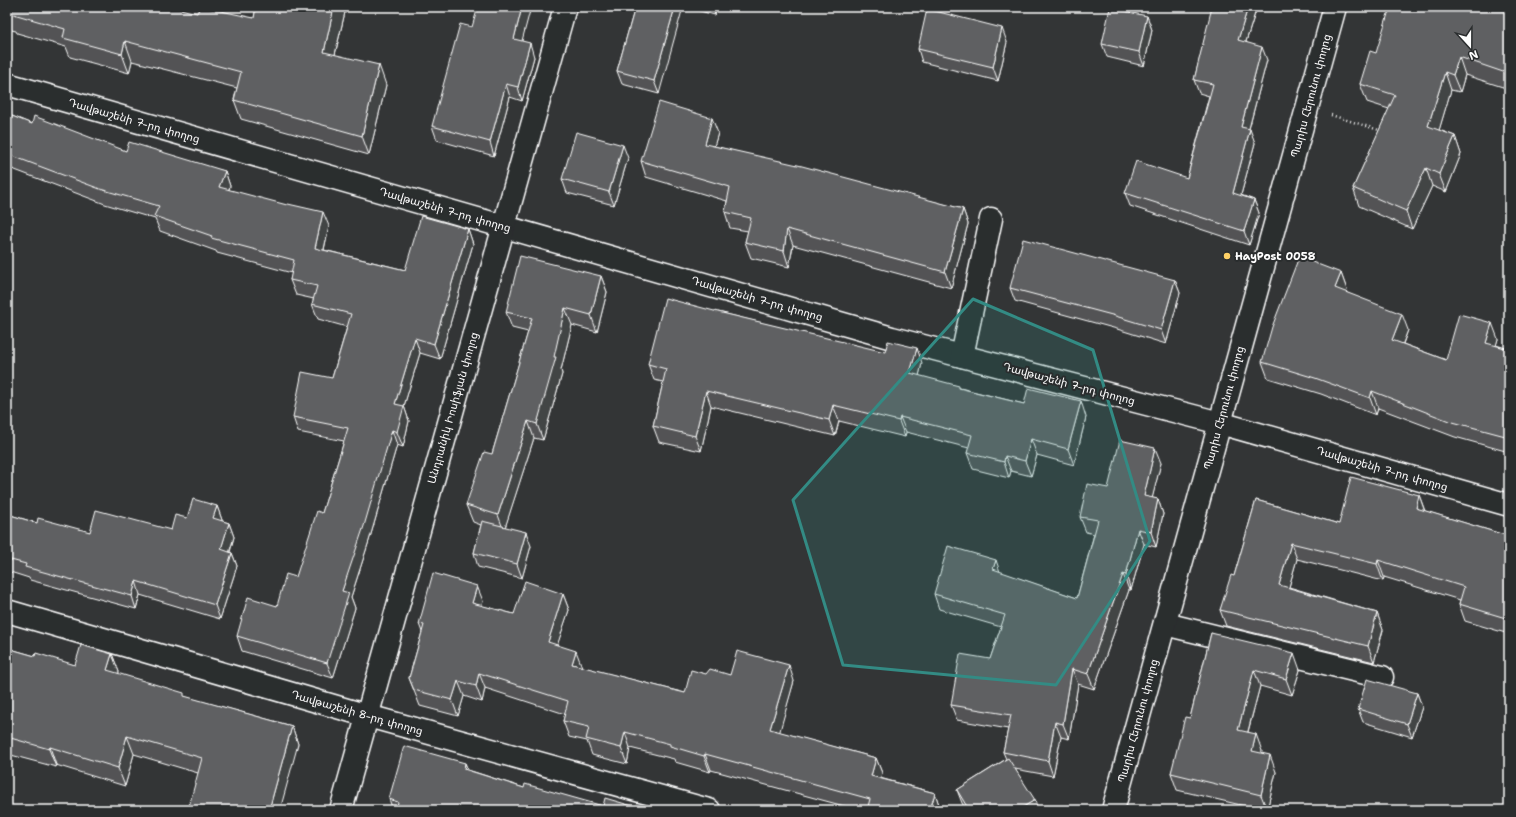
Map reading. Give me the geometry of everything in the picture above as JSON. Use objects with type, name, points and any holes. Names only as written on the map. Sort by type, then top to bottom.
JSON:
[{"type":"street","name":"Անդրանիկ Իոսիֆյան փողոց","points":[[342,810],[565,7]]},
{"type":"street","name":"Պարիս Հերունու փողոց","points":[[1113,810],[1335,7]]},
{"type":"street","name":"Դավթաշենի 7-րդ փողոց","points":[[7,84],[877,334],[1220,423],[1509,505]]},
{"type":"street","points":[[962,356],[992,219]]},
{"type":"street","name":"Դավթաշենի 8-րդ փողոց","points":[[7,611],[368,716],[709,810]]},
{"type":"street","points":[[1165,624],[1382,677]]},
{"type":"path","points":[[1308,108],[1383,131]]},
{"type":"highlighted area","points":[[973,299],[1093,350],[1150,541],[1056,685],[843,665],[793,500]]},
{"type":"building","points":[[7,7],[172,7],[197,13],[200,7],[202,7],[254,18],[256,7],[334,7],[324,52],[379,65],[362,136],[234,100],[241,72],[125,41],[122,54],[63,38],[65,29],[10,13],[7,11]]},
{"type":"building","points":[[478,7],[522,7],[514,39],[530,43],[518,87],[506,84],[490,142],[432,126],[460,24],[472,27]]},
{"type":"building","points":[[635,7],[675,7],[654,81],[617,71]]},
{"type":"building","points":[[1212,7],[1248,7],[1238,40],[1262,47],[1241,127],[1250,129],[1233,193],[1254,200],[1244,231],[1125,193],[1136,161],[1187,178],[1213,84],[1194,80]]},
{"type":"building","points":[[1390,7],[1492,7],[1509,12],[1509,74],[1459,57],[1453,75],[1445,72],[1428,126],[1455,136],[1439,174],[1426,168],[1406,211],[1353,188],[1395,95],[1360,84],[1370,51],[1376,53]]},
{"type":"building","points":[[1110,8],[1147,16],[1139,52],[1102,44]]},
{"type":"building","points":[[927,9],[1002,28],[993,67],[918,49]]},
{"type":"building","points":[[659,102],[712,118],[705,144],[802,166],[963,209],[945,272],[787,229],[784,251],[745,242],[751,218],[725,212],[730,187],[641,161]]},
{"type":"building","points":[[7,114],[32,124],[34,116],[126,151],[129,142],[225,171],[219,187],[287,205],[323,212],[315,248],[405,270],[421,216],[468,229],[434,344],[415,338],[395,404],[404,406],[397,432],[392,430],[364,526],[342,591],[349,593],[327,663],[237,636],[248,597],[277,606],[286,574],[296,577],[317,511],[322,513],[348,428],[293,417],[302,372],[332,378],[351,314],[312,304],[317,286],[290,280],[294,260],[211,238],[212,236],[154,216],[159,206],[100,189],[7,154]]},
{"type":"building","points":[[576,132],[623,145],[609,192],[562,179]]},
{"type":"building","points":[[1023,239],[1175,280],[1161,330],[1112,315],[1010,288]]},
{"type":"building","points":[[520,256],[601,276],[591,315],[565,308],[554,357],[556,357],[537,424],[528,421],[498,515],[466,505],[484,452],[492,454],[532,318],[506,312]]},
{"type":"building","points":[[1299,257],[1341,273],[1335,288],[1402,314],[1392,340],[1446,360],[1459,314],[1492,323],[1486,343],[1509,349],[1509,437],[1449,421],[1372,391],[1370,398],[1315,378],[1262,362],[1272,327]]},
{"type":"building","points":[[665,298],[885,352],[888,341],[917,348],[910,373],[959,386],[959,388],[1024,404],[1028,388],[1081,401],[1068,449],[1031,439],[1025,461],[1005,456],[1004,462],[967,453],[972,435],[900,417],[899,421],[833,405],[829,420],[706,391],[695,436],[653,426],[666,369],[648,364]]},
{"type":"building","points":[[1120,440],[1155,448],[1144,496],[1158,499],[1151,532],[1138,529],[1126,575],[1123,574],[1088,674],[1072,669],[1063,724],[1055,722],[1048,761],[1003,752],[1011,715],[951,705],[960,654],[990,659],[1005,615],[934,594],[948,546],[996,560],[993,569],[1077,598],[1098,520],[1080,517],[1087,484],[1108,488]]},
{"type":"building","points":[[1351,477],[1419,495],[1416,508],[1508,536],[1509,619],[1459,604],[1464,587],[1378,560],[1377,564],[1291,543],[1279,585],[1377,613],[1368,646],[1220,610],[1231,575],[1234,576],[1256,500],[1339,524]]},
{"type":"building","points":[[193,499],[217,506],[213,518],[229,523],[221,549],[232,553],[215,605],[136,581],[132,596],[25,567],[26,564],[7,559],[7,514],[37,523],[38,518],[90,532],[96,510],[171,530],[175,515],[187,518]]},
{"type":"building","points":[[482,521],[526,532],[517,564],[474,553]]},
{"type":"building","points":[[433,573],[477,586],[472,603],[514,614],[525,581],[563,594],[548,642],[576,651],[572,664],[685,693],[691,670],[706,674],[710,669],[730,675],[737,651],[789,665],[770,729],[876,758],[871,776],[935,793],[930,810],[867,810],[870,799],[705,754],[704,756],[670,746],[670,744],[625,732],[621,748],[586,739],[589,727],[563,721],[568,701],[479,673],[476,686],[458,681],[452,700],[414,690],[409,678],[424,625],[419,624]]},
{"type":"building","points":[[1211,633],[1294,653],[1286,679],[1254,670],[1238,730],[1256,734],[1252,751],[1270,755],[1261,795],[1171,773],[1185,717],[1190,718]]},
{"type":"building","points":[[81,645],[112,654],[107,670],[184,693],[184,696],[292,726],[269,810],[188,810],[202,758],[127,736],[118,768],[50,747],[49,749],[7,737],[7,648],[35,656],[36,653],[75,665]]},
{"type":"building","points":[[1367,679],[1417,693],[1407,724],[1358,709]]},
{"type":"building","points":[[404,746],[465,763],[464,769],[524,788],[525,784],[603,806],[605,798],[646,810],[396,810],[398,802],[389,799]]},
{"type":"building","points":[[1008,758],[1035,800],[1018,810],[969,810],[957,790]]},
{"type":"place","name":"HayPost 0058","points":[[1227,256]]}]
